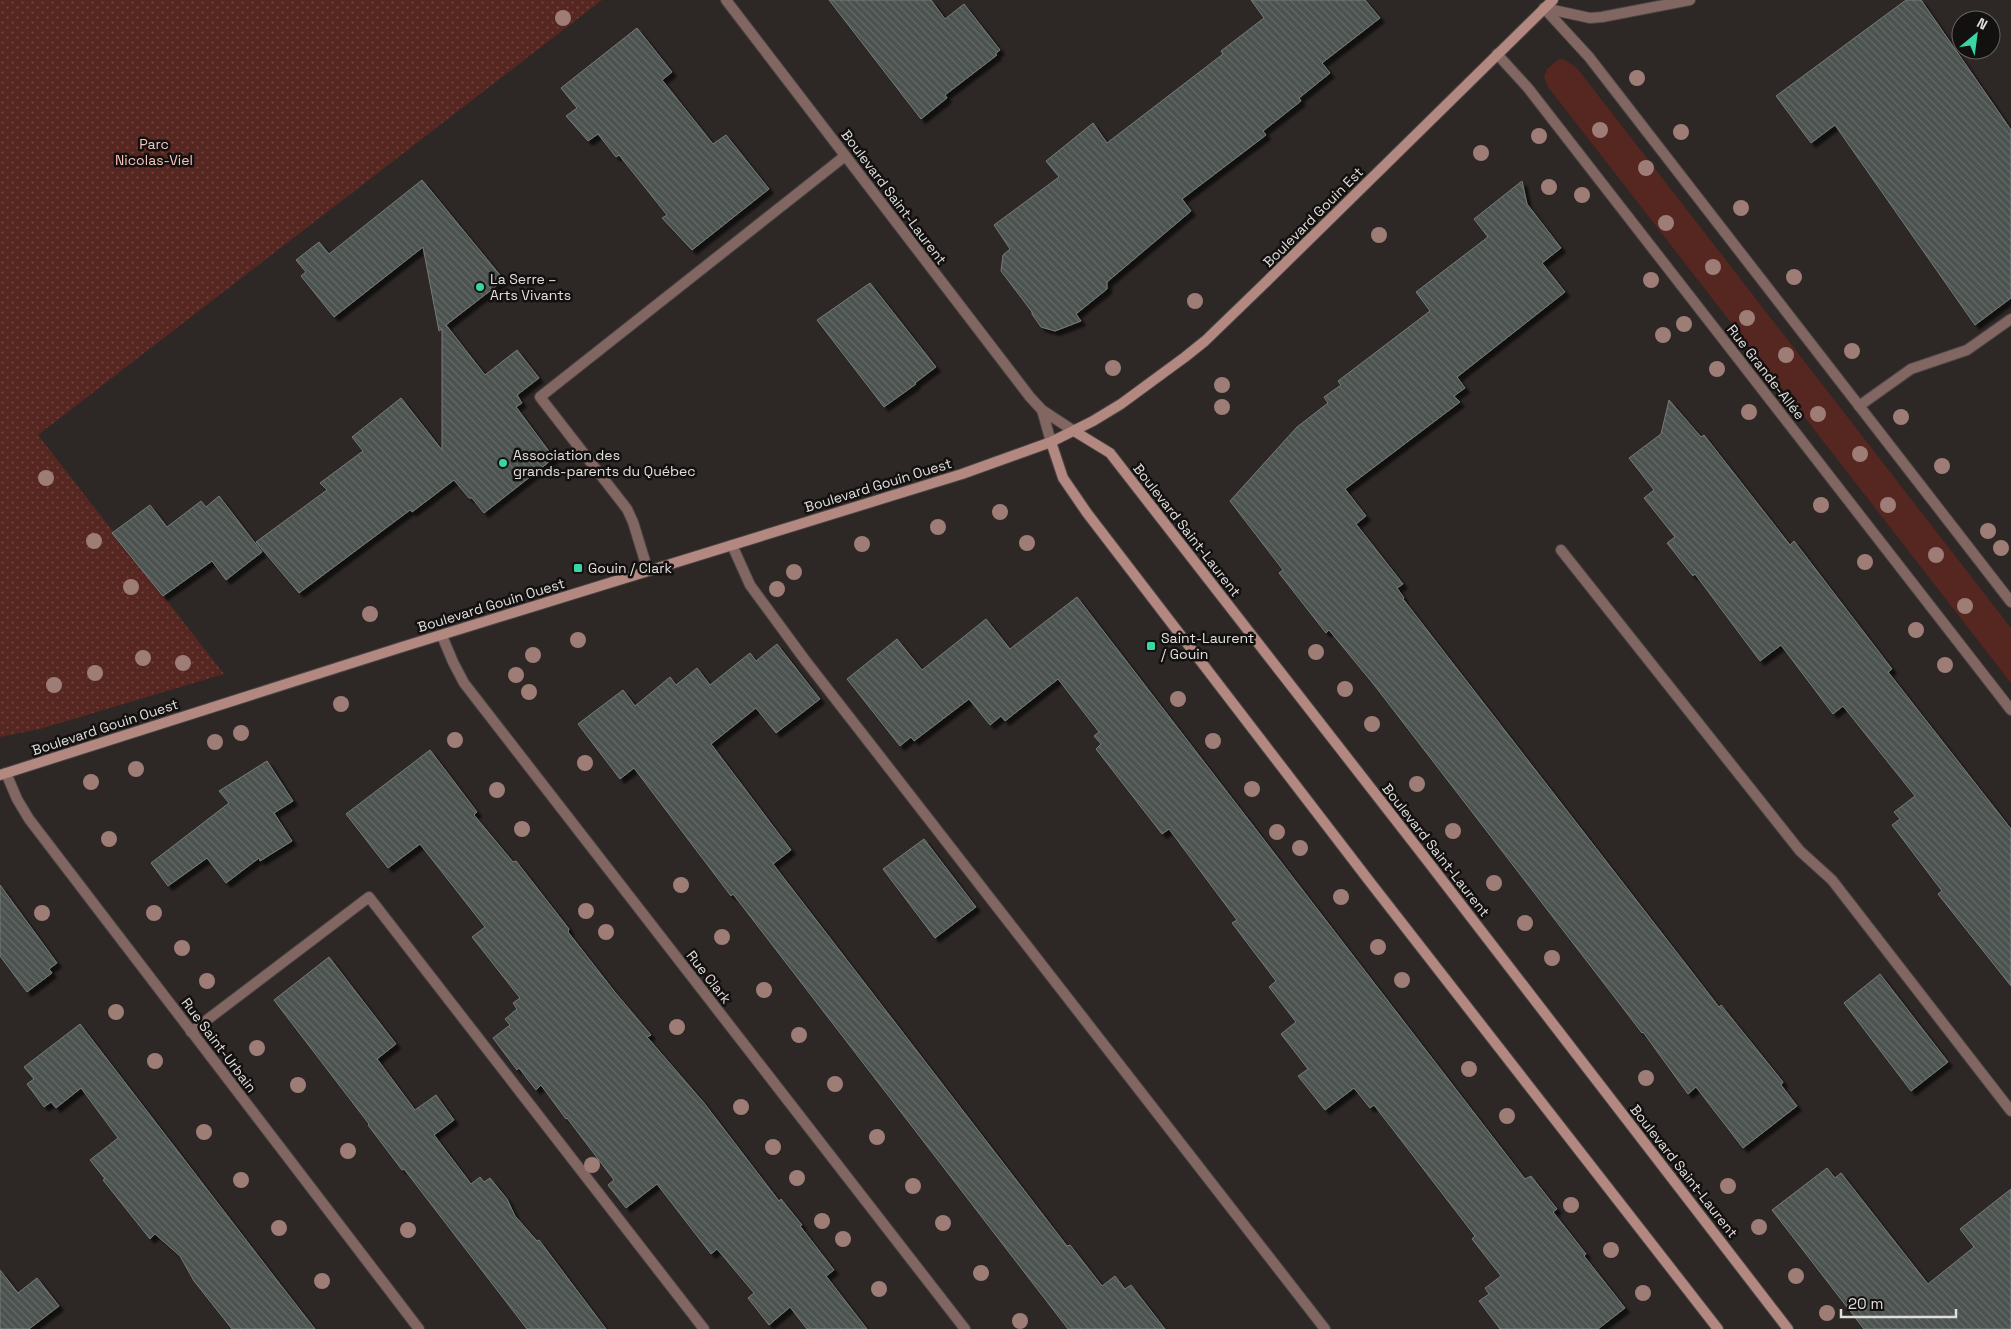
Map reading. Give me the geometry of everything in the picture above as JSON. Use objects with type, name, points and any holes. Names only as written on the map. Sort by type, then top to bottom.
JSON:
[{"type":"street","name":"Boulevard Saint-Laurent","points":[[726,0],[1042,410],[1110,453],[1788,1329]]},
{"type":"street","name":"Boulevard Gouin Est","points":[[1074,431],[1121,404],[1205,341],[1553,0]]},
{"type":"street","points":[[1544,8],[1590,18],[1690,0]]},
{"type":"street","points":[[1544,8],[1589,57],[2011,602]]},
{"type":"street","name":"Rue Grande-Allée","points":[[1497,54],[1528,88],[2011,710]]},
{"type":"street","points":[[648,571],[634,522],[627,509],[540,397],[845,156]]},
{"type":"street","points":[[1859,406],[1911,369],[1967,350],[2011,319]]},
{"type":"street","name":"Boulevard Saint-Laurent","points":[[1042,410],[1063,478],[1087,512],[1358,867],[1718,1329]]},
{"type":"street","name":"Boulevard Gouin Ouest","points":[[3,774],[962,474],[1051,442],[1074,431]]},
{"type":"street","points":[[732,545],[750,585],[805,660],[1324,1329]]},
{"type":"street","points":[[1561,550],[1800,851],[1832,880],[2011,1111]]},
{"type":"street","name":"Rue Clark","points":[[442,636],[452,662],[464,683],[964,1329]]},
{"type":"street","name":"Rue Saint-Urbain","points":[[3,774],[29,819],[419,1329]]},
{"type":"street","points":[[191,1032],[369,897],[704,1329]]},
{"type":"green space","name":"Parc Nicolas-Viel","points":[[0,0],[602,0],[38,435],[224,674],[40,729],[0,737]]},
{"type":"green space","points":[[1559,59],[1565,60],[1577,68],[2011,628],[2011,683],[1548,87],[1544,77],[1547,69]]},
{"type":"building","points":[[829,0],[931,0],[945,19],[964,4],[1000,50],[995,54],[997,55],[945,95],[947,98],[921,119]]},
{"type":"building","points":[[1251,0],[1365,0],[1380,18],[1322,63],[1330,73],[1299,98],[1301,101],[1263,131],[1266,135],[1182,199],[1191,211],[1107,282],[1107,289],[1076,314],[1081,321],[1055,331],[1041,327],[1001,271],[1003,255],[1010,249],[994,225],[1059,177],[1046,161],[1093,123],[1107,143],[1223,54],[1221,51],[1264,18]]},
{"type":"building","points":[[1906,0],[1921,0],[1951,43],[1951,60],[1963,60],[2011,130],[2011,298],[1975,325],[1835,125],[1811,143],[1776,96]]},
{"type":"building","points":[[637,28],[672,72],[662,80],[713,144],[726,135],[769,189],[692,250],[662,218],[667,215],[619,155],[616,157],[598,134],[588,141],[566,116],[577,108],[561,88]]},
{"type":"building","points":[[422,180],[504,280],[446,325],[485,375],[517,350],[539,378],[517,395],[522,403],[516,407],[554,458],[484,513],[454,480],[412,512],[410,510],[299,593],[256,542],[327,490],[320,483],[363,451],[352,437],[401,398],[442,450],[442,329],[439,331],[423,247],[334,317],[301,276],[306,272],[296,260],[319,242],[329,254]]},
{"type":"building","points":[[1522,181],[1527,204],[1561,248],[1542,263],[1565,292],[1457,377],[1465,388],[1454,396],[1460,402],[1345,489],[1366,516],[1356,524],[1403,584],[1397,588],[1403,599],[1719,1007],[1721,1005],[1783,1082],[1781,1085],[1797,1106],[1743,1148],[1696,1087],[1688,1094],[1643,1032],[1375,686],[1329,630],[1326,633],[1279,573],[1283,570],[1230,501],[1297,427],[1328,403],[1324,397],[1341,385],[1338,381],[1430,311],[1416,292],[1488,237],[1474,219]]},
{"type":"building","points":[[870,283],[936,367],[884,407],[817,320]]},
{"type":"building","points":[[1669,400],[1701,437],[1704,435],[1790,545],[1794,541],[1892,669],[1888,672],[2011,829],[2011,986],[1938,894],[1942,891],[1892,825],[1900,819],[1894,812],[1915,796],[1843,706],[1833,714],[1781,645],[1760,661],[1695,574],[1693,576],[1667,543],[1675,537],[1644,498],[1654,490],[1629,458],[1661,434]]},
{"type":"building","points":[[219,496],[262,552],[226,580],[212,561],[163,596],[112,533],[150,505],[167,527],[201,501],[206,507]]},
{"type":"building","points":[[1077,597],[1525,1179],[1531,1176],[1557,1209],[1553,1212],[1586,1254],[1584,1256],[1625,1308],[1598,1329],[1500,1329],[1479,1301],[1489,1294],[1485,1288],[1501,1276],[1472,1239],[1475,1236],[1374,1105],[1370,1108],[1354,1088],[1325,1110],[1298,1076],[1308,1069],[1281,1034],[1296,1022],[1269,987],[1276,981],[1232,923],[1237,920],[1169,829],[1162,834],[1096,749],[1101,744],[1094,736],[1099,732],[1058,679],[1005,721],[1001,716],[990,725],[969,699],[914,741],[911,737],[900,746],[847,679],[897,639],[922,670],[986,619],[1010,649]]},
{"type":"building","points":[[777,644],[820,699],[776,733],[756,708],[711,744],[791,850],[773,864],[1067,1246],[1070,1245],[1102,1286],[1115,1276],[1125,1289],[1131,1285],[1165,1329],[1068,1329],[733,894],[731,896],[634,768],[620,779],[578,724],[623,690],[635,706],[670,677],[676,685],[697,668],[710,685],[750,653],[756,661]]},
{"type":"building","points":[[430,750],[477,812],[474,815],[513,862],[516,861],[569,929],[568,932],[651,1035],[647,1037],[704,1103],[779,1201],[781,1199],[802,1225],[800,1226],[834,1270],[826,1276],[867,1329],[807,1329],[790,1307],[769,1325],[748,1298],[754,1293],[717,1249],[711,1254],[657,1184],[626,1208],[608,1185],[614,1180],[541,1085],[536,1090],[519,1068],[517,1070],[493,1038],[510,1025],[505,1019],[517,1009],[513,1003],[520,998],[472,937],[485,927],[420,844],[388,868],[346,814]]},
{"type":"building","points":[[267,761],[293,801],[274,813],[292,841],[260,861],[259,858],[226,883],[207,858],[168,886],[151,863],[229,803],[219,791]]},
{"type":"building","points":[[924,839],[976,907],[935,938],[883,869]]},
{"type":"building","points":[[0,885],[57,963],[49,969],[52,973],[27,992],[0,956]]},
{"type":"building","points":[[329,957],[396,1044],[377,1059],[415,1110],[436,1095],[454,1120],[434,1135],[471,1184],[480,1177],[484,1182],[490,1178],[507,1199],[515,1216],[537,1241],[539,1240],[606,1329],[527,1329],[404,1169],[402,1170],[274,1000]]},
{"type":"building","points":[[1880,974],[1948,1062],[1911,1091],[1844,1003]]},
{"type":"building","points":[[80,1024],[315,1329],[232,1329],[194,1281],[180,1256],[155,1234],[150,1239],[103,1180],[105,1179],[90,1160],[118,1138],[81,1088],[56,1108],[51,1102],[44,1107],[27,1084],[34,1079],[24,1067]]},
{"type":"building","points":[[1827,1168],[1835,1178],[1841,1173],[1928,1284],[1974,1247],[1960,1229],[2011,1189],[2011,1329],[1864,1329],[1772,1210]]},
{"type":"building","points":[[0,1270],[18,1293],[37,1278],[59,1306],[29,1329],[0,1329]]},
{"type":"place","name":"La Serre – Arts Vivants","points":[[480,287]]},
{"type":"place","name":"Association des grands-parents du Québec","points":[[503,463]]},
{"type":"place","name":"Gouin / Clark","points":[[578,568]]},
{"type":"place","name":"Saint-Laurent / Gouin","points":[[1151,646]]}]
